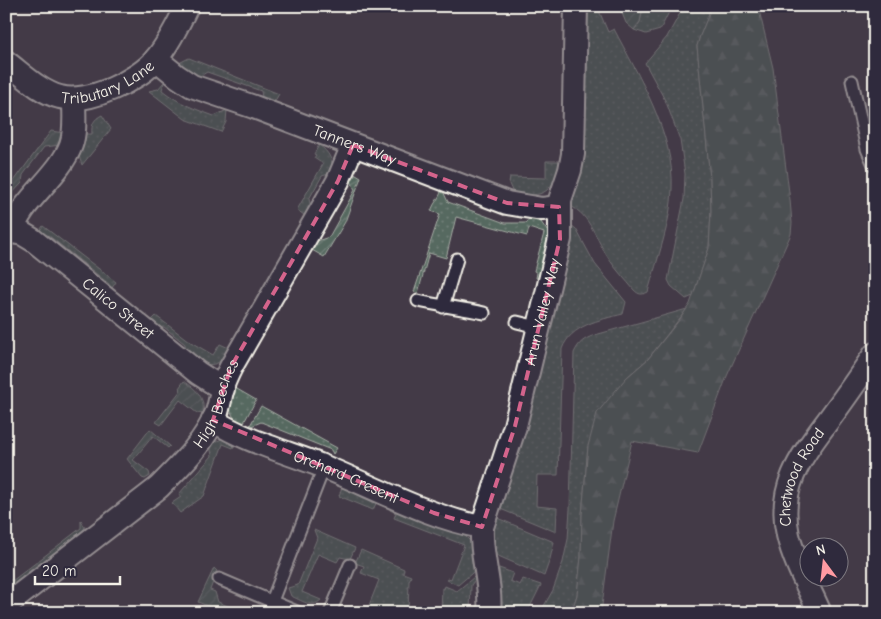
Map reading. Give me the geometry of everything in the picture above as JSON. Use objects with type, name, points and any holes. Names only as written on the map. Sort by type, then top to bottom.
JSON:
[{"type":"street","name":"Tributary Lane","points":[[6,62],[49,93],[61,98],[74,99],[89,96],[119,85],[146,69],[156,59],[170,38],[187,6]]},
{"type":"street","name":"Arun Valley Way","points":[[489,613],[489,589],[482,527],[511,439],[560,240],[559,207],[573,154],[576,6]]},
{"type":"street","name":"Tanners Way","points":[[156,59],[192,86],[254,107],[506,203],[542,208],[559,207]]},
{"type":"street","points":[[10,233],[18,217],[69,150],[74,130],[74,99]]},
{"type":"street","name":"High Beeches","points":[[9,606],[158,488],[189,455],[213,420],[218,410],[222,389],[231,367],[338,181],[353,145]]},
{"type":"street","name":"Calico Street","points":[[10,233],[23,234],[33,240],[198,373],[222,389]]},
{"type":"street","name":"Chetwood Road","points":[[820,613],[788,534],[785,508],[788,490],[799,461],[875,354]]},
{"type":"street","name":"Orchard Cresent","points":[[213,420],[232,431],[434,513],[458,522],[482,527]]},
{"type":"lane","points":[[852,81],[867,149],[875,167]]},
{"type":"lane","points":[[444,307],[457,259]]},
{"type":"lane","points":[[418,301],[484,313]]},
{"type":"lane","points":[[517,322],[538,327]]},
{"type":"lane","points":[[272,601],[324,467]]},
{"type":"lane","points":[[330,613],[350,565]]},
{"type":"lane","points":[[218,579],[299,613]]},
{"type":"highlighted area","points":[[353,145],[507,203],[559,207],[560,239],[515,426],[482,527],[434,513],[213,420],[231,367],[338,181]]},
{"type":"green space","points":[[586,6],[597,6],[608,32],[614,29],[644,86],[668,148],[672,189],[669,215],[648,292],[642,294],[634,290],[612,263],[583,215],[570,206],[584,158]]},
{"type":"green space","points":[[619,6],[643,6],[640,22],[634,30],[626,23]]},
{"type":"green space","points":[[643,6],[672,6],[660,30],[646,34],[634,30],[640,22]]},
{"type":"green space","points":[[684,6],[711,6],[697,46],[710,178],[709,248],[693,296],[686,299],[671,286],[668,280],[684,199],[685,174],[680,140],[666,102],[645,63],[667,37]]},
{"type":"green space","points":[[711,6],[758,6],[773,68],[790,200],[791,234],[727,376],[698,453],[632,441],[613,521],[601,613],[571,613],[577,595],[581,557],[582,515],[588,446],[597,413],[626,378],[648,359],[680,319],[690,304],[709,248],[710,178],[697,46]]},
{"type":"green space","points":[[189,58],[279,94],[272,106],[263,103],[261,91],[207,72],[197,78],[183,69],[179,63]]},
{"type":"green space","points":[[164,82],[162,90],[174,99],[187,105],[214,116],[227,110],[226,122],[221,132],[185,119],[149,91],[158,89]]},
{"type":"green space","points":[[102,115],[111,129],[82,165],[79,156],[84,134],[92,134],[94,122]]},
{"type":"green space","points":[[51,131],[64,133],[61,145],[44,147],[23,175],[22,183],[6,200],[6,192]]},
{"type":"green space","points":[[319,145],[330,157],[332,173],[322,176],[309,199],[312,211],[310,215],[304,215],[297,210],[323,164],[314,158]]},
{"type":"green space","points":[[546,161],[560,161],[558,172],[551,186],[546,191],[533,195],[513,193],[509,184],[510,177],[546,178]]},
{"type":"green space","points":[[356,174],[361,177],[345,222],[324,257],[312,250],[317,241],[329,237],[355,190],[351,181]]},
{"type":"green space","points":[[442,189],[448,202],[505,223],[526,223],[531,217],[541,222],[550,235],[541,280],[536,278],[537,273],[534,271],[544,233],[529,228],[527,236],[456,217],[446,258],[429,253],[418,293],[414,292],[440,214],[431,211]]},
{"type":"green space","points":[[570,224],[576,229],[595,264],[626,302],[623,314],[596,321],[579,329],[566,341],[562,349],[558,475],[537,475],[536,506],[557,508],[556,532],[498,508]]},
{"type":"green space","points":[[43,226],[116,282],[108,294],[109,284],[48,235],[36,236]]},
{"type":"green space","points":[[687,309],[648,359],[626,378],[588,446],[577,595],[571,613],[540,613],[553,590],[563,562],[568,539],[574,353],[580,344],[591,336]]},
{"type":"green space","points":[[156,316],[189,341],[213,355],[220,344],[231,349],[216,364],[206,364],[186,356],[185,344],[164,327],[153,329],[148,324]]},
{"type":"green space","points":[[184,381],[199,394],[203,403],[203,414],[197,413],[180,400],[161,425],[156,422],[181,390],[179,388]]},
{"type":"green space","points":[[237,389],[256,400],[243,424],[235,419],[230,407],[231,393]]},
{"type":"green space","points":[[261,406],[337,448],[333,454],[331,450],[261,422],[249,427]]},
{"type":"green space","points":[[150,429],[170,446],[168,448],[153,436],[133,460],[149,472],[150,476],[145,479],[142,478],[127,459]]},
{"type":"green space","points":[[222,439],[235,442],[233,448],[223,444],[204,496],[180,513],[172,503],[181,497],[179,494],[212,456],[210,444]]},
{"type":"green space","points":[[343,484],[378,499],[373,510],[339,496]]},
{"type":"green space","points":[[392,504],[465,536],[472,543],[478,568],[458,585],[447,580],[448,578],[451,579],[464,545],[394,518],[396,513],[390,510]]},
{"type":"green space","points":[[495,517],[554,542],[544,576],[496,555],[494,540]]},
{"type":"green space","points":[[81,520],[85,528],[82,533],[17,583],[6,584],[6,575],[12,581],[81,528]]},
{"type":"green space","points":[[314,530],[355,548],[350,559],[340,557],[337,562],[318,554],[302,592],[321,600],[318,603],[310,604],[291,596],[288,588],[298,585],[317,538]]},
{"type":"green space","points":[[361,550],[404,569],[403,573],[411,576],[409,581],[408,613],[366,613],[379,580],[361,573],[364,566],[355,563]]},
{"type":"green space","points":[[214,568],[217,571],[210,590],[215,592],[218,602],[245,613],[224,613],[198,602]]},
{"type":"green space","points":[[499,568],[513,573],[510,581],[520,585],[523,579],[541,585],[527,613],[501,613]]},
{"type":"green space","points":[[479,573],[471,585],[470,613],[441,613],[442,588],[444,589],[445,586],[457,591]]}]
